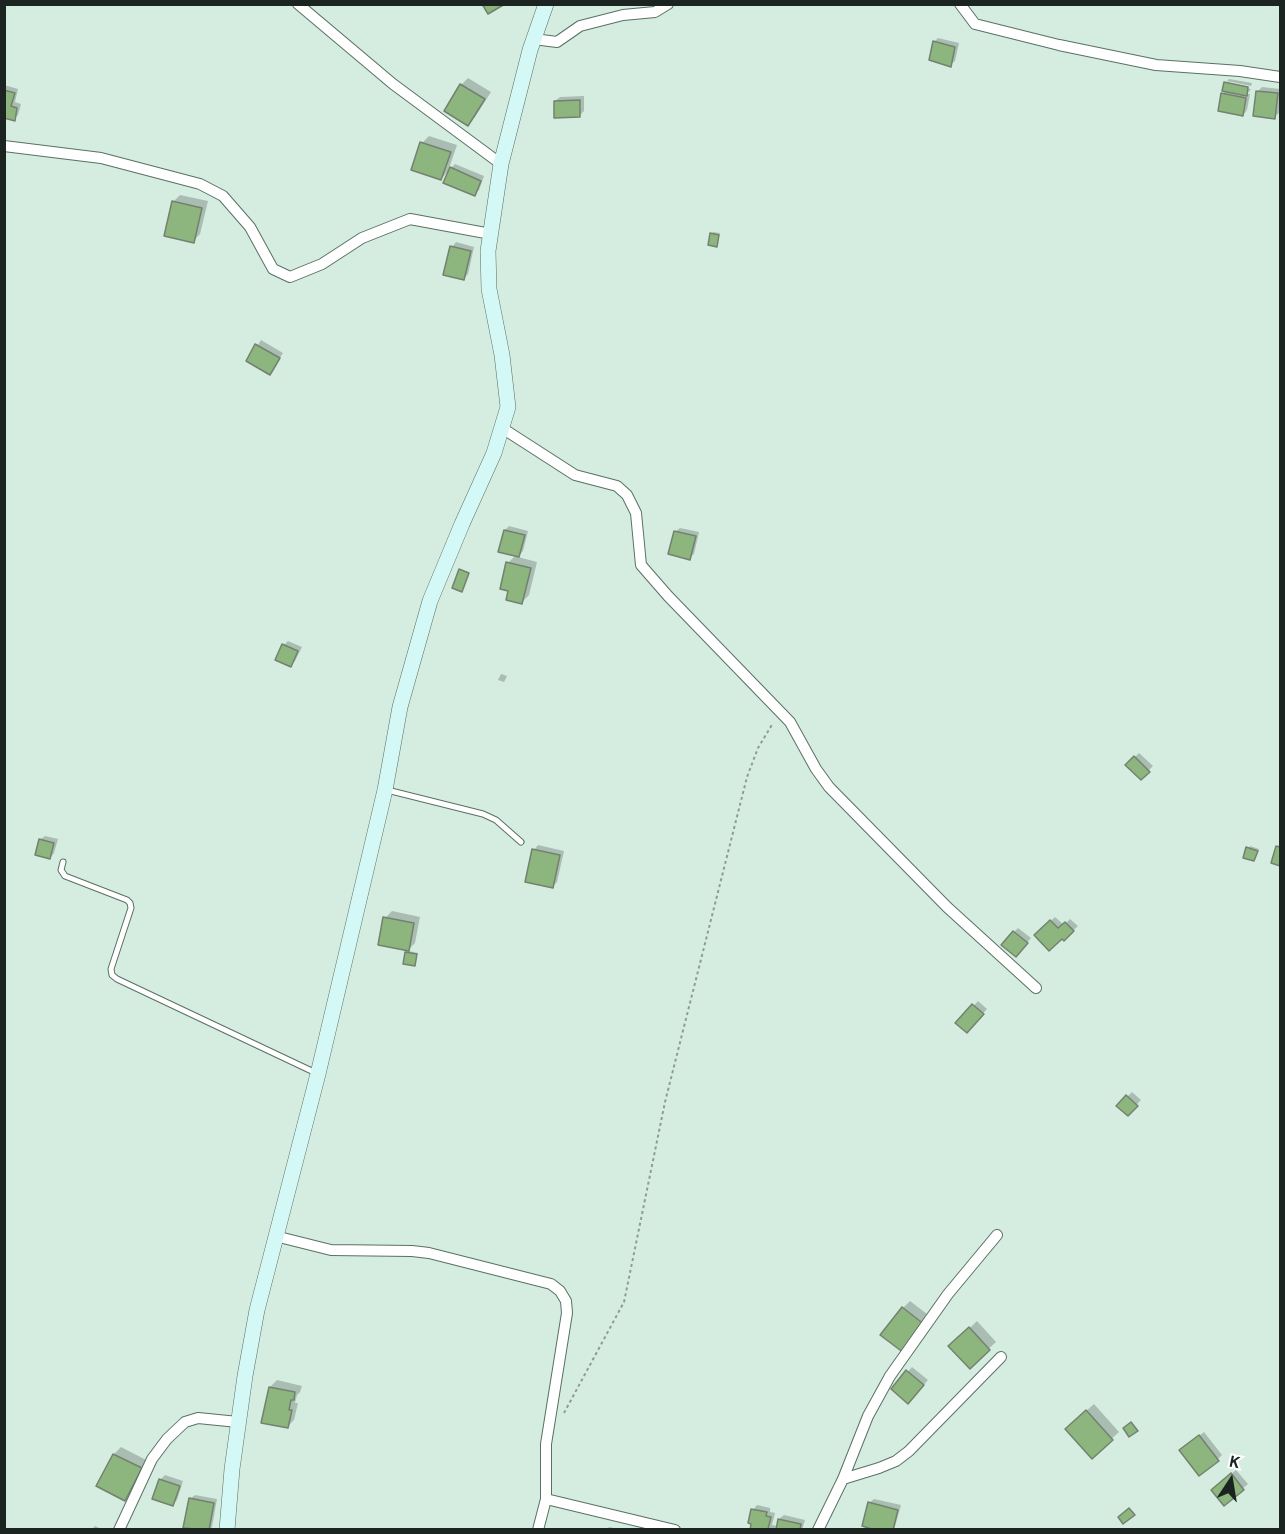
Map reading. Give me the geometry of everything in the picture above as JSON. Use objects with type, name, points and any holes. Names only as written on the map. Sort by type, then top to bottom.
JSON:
[{"type":"street","points":[[298,4],[393,84],[501,164]]},
{"type":"street","points":[[227,1530],[238,1422],[257,1310],[318,1074],[385,790],[400,707],[430,601],[494,453],[508,407],[502,355],[489,289],[488,251],[501,164],[534,39],[546,4]]},
{"type":"street","points":[[534,39],[557,42],[580,26],[623,15],[655,12],[668,4]]},
{"type":"street","points":[[960,4],[975,24],[1059,45],[1156,65],[1240,71],[1281,77]]},
{"type":"street","points":[[4,146],[101,158],[200,184],[223,196],[250,227],[273,269],[290,277],[322,264],[362,238],[410,219],[490,234]]},
{"type":"street","points":[[501,428],[574,475],[617,486],[627,495],[636,513],[641,565],[790,722],[816,769],[829,787],[947,907],[1036,988]]},
{"type":"street","points":[[818,1530],[843,1479],[868,1416],[890,1376],[948,1294],[997,1235]]},
{"type":"street","points":[[275,1236],[331,1250],[429,1253],[551,1284],[560,1291],[566,1301],[567,1313],[546,1444],[546,1499],[538,1530]]},
{"type":"street","points":[[843,1479],[896,1461],[909,1451],[1001,1357]]},
{"type":"street","points":[[119,1530],[152,1459],[167,1439],[185,1422],[198,1418],[238,1422]]},
{"type":"street","points":[[546,1499],[675,1530]]},
{"type":"lane","points":[[385,790],[483,814],[496,820],[521,842]]},
{"type":"lane","points":[[63,862],[61,870],[65,876],[130,903],[111,969],[112,975],[318,1074]]},
{"type":"path","points":[[563,1415],[624,1302],[665,1102],[747,777],[758,748],[780,711]]},
{"type":"building","points":[[482,4],[505,4],[488,14]]},
{"type":"building","points":[[933,41],[955,47],[951,67],[929,60]]},
{"type":"building","points":[[1224,82],[1248,87],[1247,96],[1222,91]]},
{"type":"building","points":[[460,84],[485,99],[468,126],[444,111]]},
{"type":"building","points":[[4,90],[15,93],[11,106],[17,108],[15,121],[4,118]]},
{"type":"building","points":[[1256,91],[1278,93],[1275,119],[1253,116]]},
{"type":"building","points":[[1221,93],[1246,98],[1243,116],[1218,111]]},
{"type":"building","points":[[580,100],[580,117],[554,118],[554,101]]},
{"type":"building","points":[[420,142],[451,152],[441,180],[411,170]]},
{"type":"building","points":[[450,167],[481,181],[475,196],[443,183]]},
{"type":"building","points":[[172,201],[202,208],[194,243],[164,236]]},
{"type":"building","points":[[710,233],[719,235],[717,247],[708,245]]},
{"type":"building","points":[[450,246],[471,251],[464,280],[443,275]]},
{"type":"building","points":[[255,344],[280,358],[270,375],[246,361]]},
{"type":"building","points":[[504,530],[525,535],[519,557],[498,552]]},
{"type":"building","points":[[674,531],[696,536],[690,560],[668,554]]},
{"type":"building","points":[[506,562],[531,568],[522,604],[506,600],[508,591],[500,589]]},
{"type":"building","points":[[459,569],[469,573],[462,592],[452,588]]},
{"type":"building","points":[[282,644],[298,651],[291,667],[275,660]]},
{"type":"building","points":[[1134,756],[1150,772],[1141,780],[1125,765]]},
{"type":"building","points":[[39,839],[54,843],[50,859],[35,855]]},
{"type":"building","points":[[1276,846],[1280,847],[1280,866],[1271,863]]},
{"type":"building","points":[[1246,847],[1258,851],[1254,861],[1243,858]]},
{"type":"building","points":[[532,849],[560,855],[553,888],[525,882]]},
{"type":"building","points":[[383,917],[414,923],[409,951],[378,945]]},
{"type":"building","points":[[1050,920],[1058,928],[1065,922],[1074,931],[1049,951],[1034,935]]},
{"type":"building","points":[[1013,931],[1028,943],[1016,957],[1001,945]]},
{"type":"building","points":[[405,952],[417,954],[415,966],[403,964]]},
{"type":"building","points":[[972,1004],[984,1014],[967,1033],[955,1023]]},
{"type":"building","points":[[1126,1095],[1138,1106],[1128,1116],[1116,1106]]},
{"type":"building","points":[[902,1307],[925,1325],[904,1353],[880,1335]]},
{"type":"building","points":[[969,1327],[990,1350],[970,1369],[948,1346]]},
{"type":"building","points":[[906,1370],[924,1385],[908,1404],[891,1389]]},
{"type":"building","points":[[269,1387],[295,1392],[289,1410],[292,1410],[288,1428],[261,1423]]},
{"type":"building","points":[[1086,1410],[1113,1440],[1092,1459],[1065,1429]]},
{"type":"building","points":[[1131,1422],[1138,1431],[1129,1437],[1123,1428]]},
{"type":"building","points":[[1199,1435],[1219,1461],[1199,1476],[1179,1450]]},
{"type":"building","points":[[113,1454],[142,1468],[125,1501],[96,1486]]},
{"type":"building","points":[[1231,1473],[1244,1490],[1224,1506],[1211,1490]]},
{"type":"building","points":[[159,1479],[180,1486],[173,1506],[152,1499]]},
{"type":"building","points":[[189,1498],[214,1503],[209,1530],[183,1528]]},
{"type":"building","points":[[868,1502],[898,1510],[893,1530],[875,1530],[862,1526]]},
{"type":"building","points":[[1129,1508],[1135,1515],[1123,1524],[1118,1517]]},
{"type":"building","points":[[751,1509],[767,1512],[766,1516],[771,1517],[768,1529],[771,1530],[750,1530],[751,1524],[748,1523]]},
{"type":"building","points":[[778,1519],[801,1524],[800,1530],[776,1530]]}]
